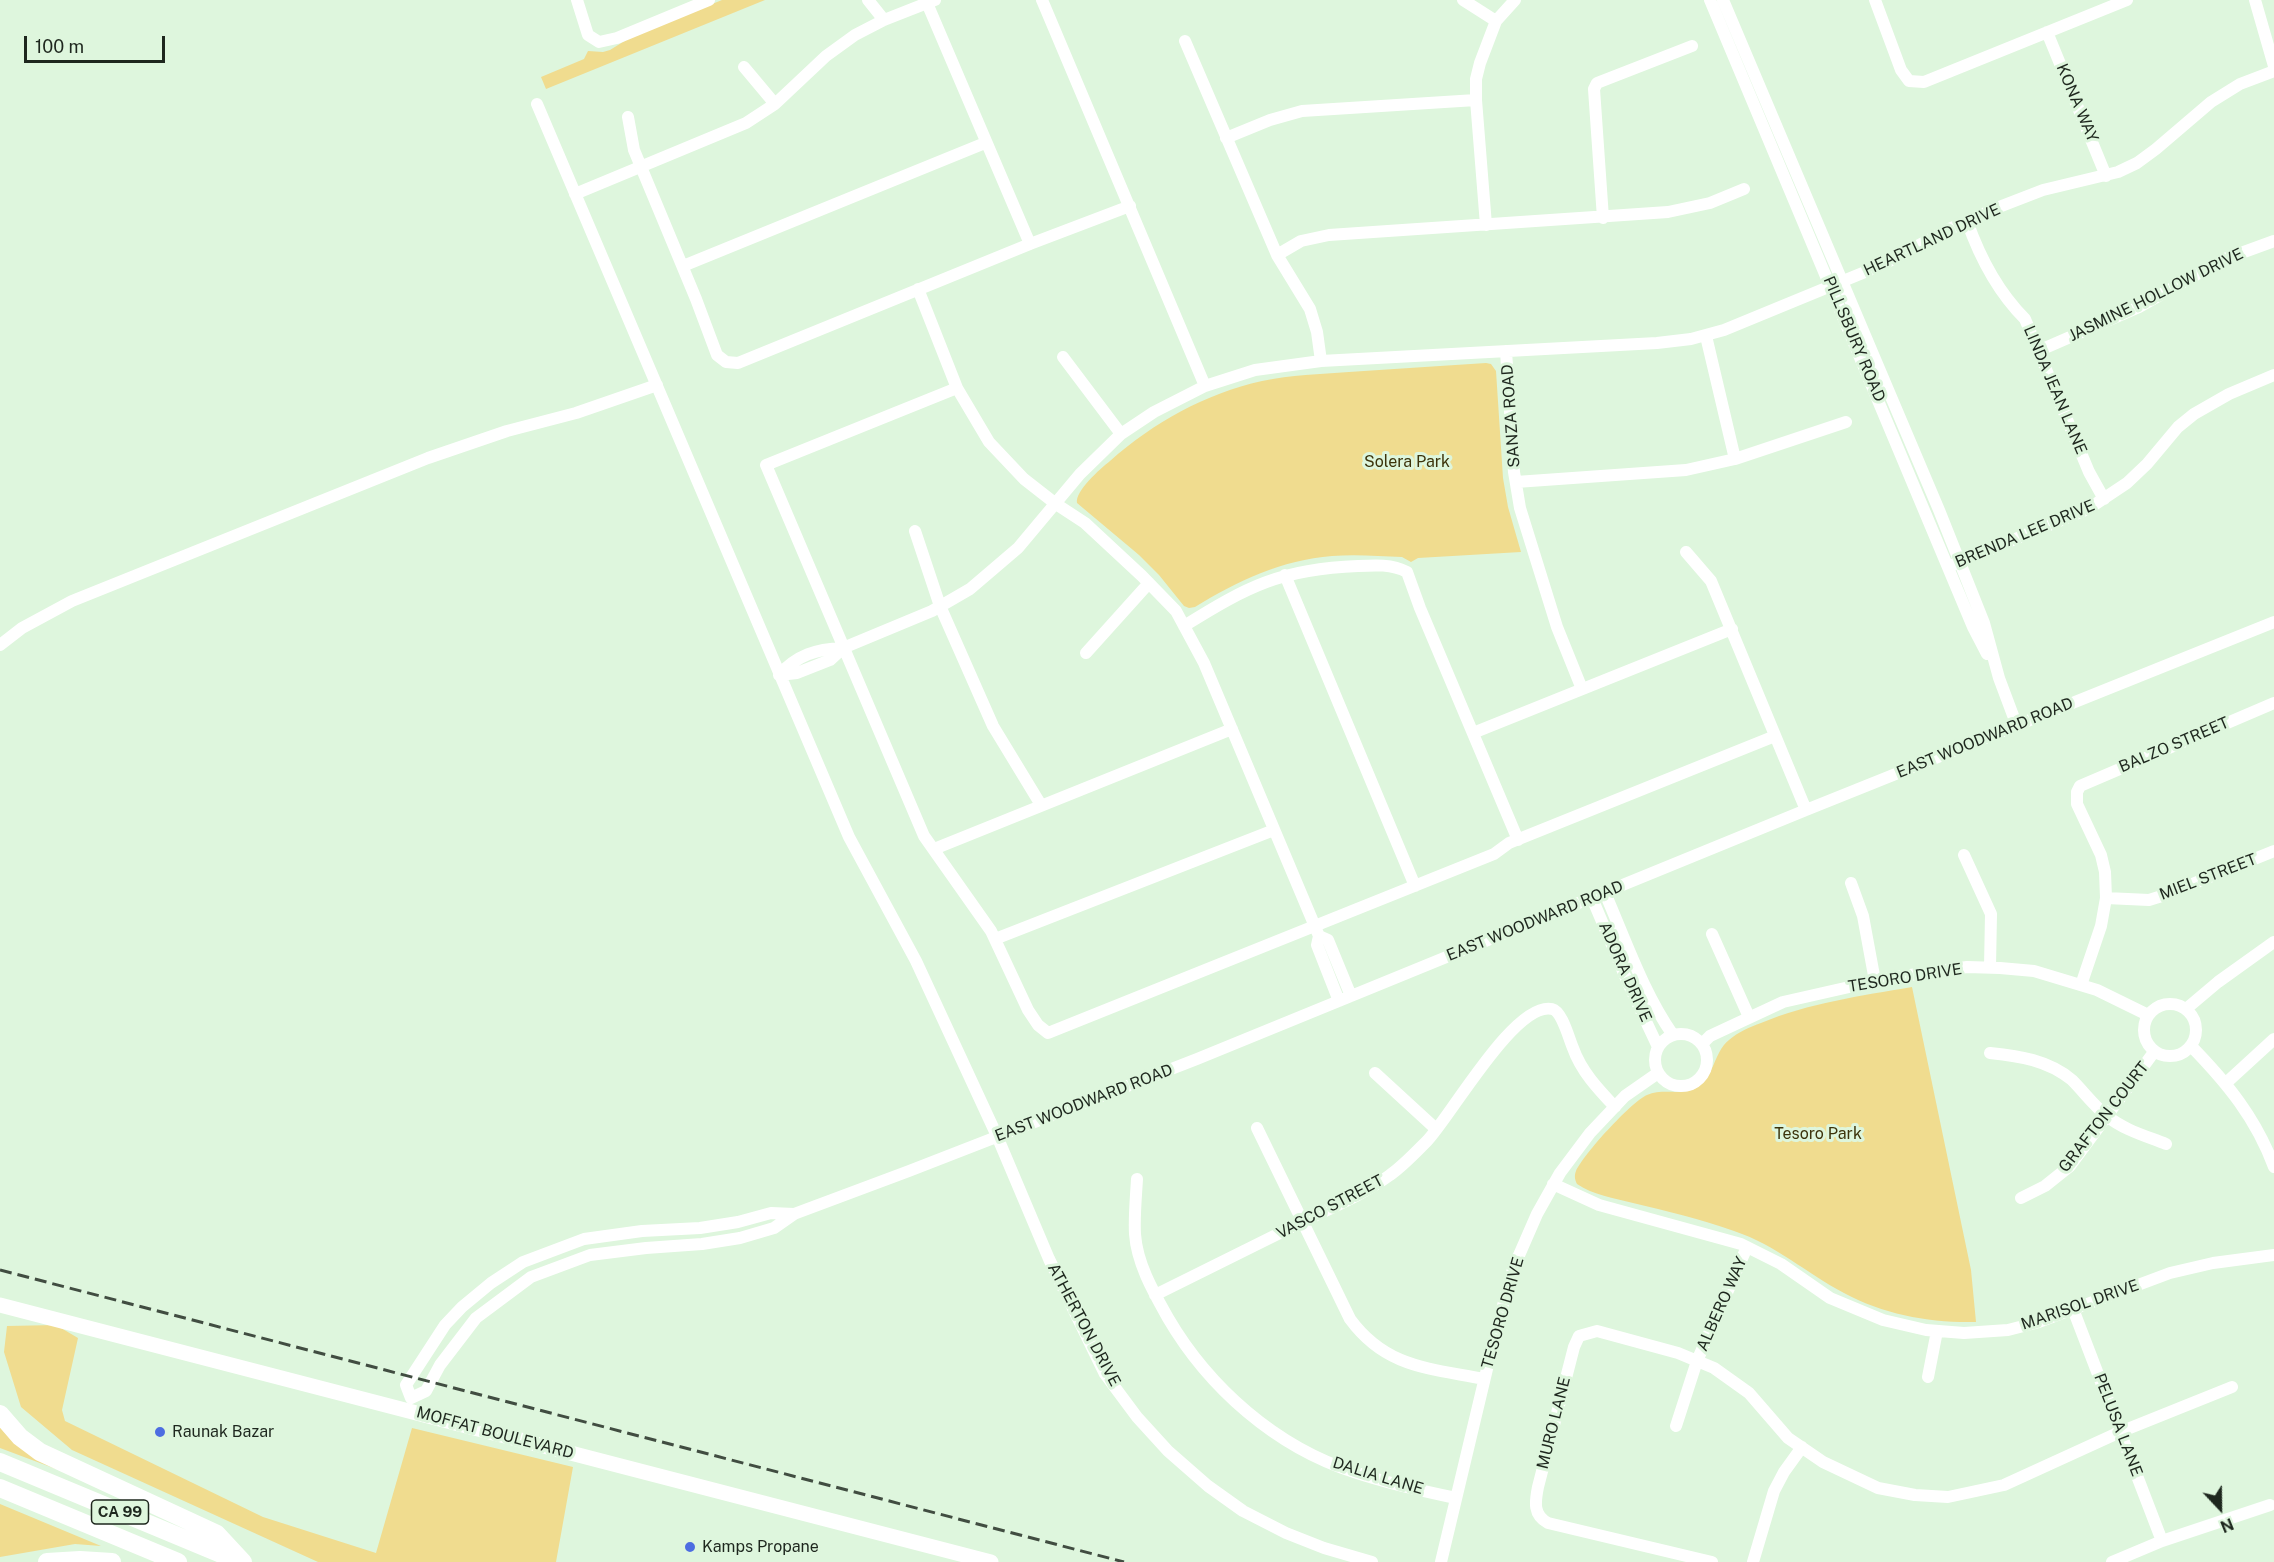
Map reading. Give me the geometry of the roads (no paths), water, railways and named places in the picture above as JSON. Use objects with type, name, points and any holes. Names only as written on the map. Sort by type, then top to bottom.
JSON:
[{"type":"highway","points":[[0,1414],[20,1437],[40,1452],[218,1534],[241,1562]]},
{"type":"highway","name":"CA 99","points":[[0,1462],[241,1562]]},
{"type":"highway","name":"CA 99","points":[[0,1488],[178,1562]]},
{"type":"highway","points":[[47,1562],[80,1560],[112,1562]]},
{"type":"main road","name":"MOFFAT BOULEVARD","points":[[0,1305],[409,1404],[991,1562]]},
{"type":"street","points":[[577,0],[586,29],[599,42],[618,38],[709,0]]},
{"type":"street","points":[[868,0],[884,20]]},
{"type":"street","points":[[1042,0],[1205,386]]},
{"type":"street","points":[[1463,0],[1496,21]]},
{"type":"street","points":[[1486,225],[1476,79],[1496,21],[1515,0]]},
{"type":"street","name":"PILLSBURY ROAD","points":[[1710,0],[1837,284]]},
{"type":"street","name":"PILLSBURY ROAD","points":[[1724,0],[1837,284],[1954,565],[1984,622],[1999,678],[2017,726]]},
{"type":"street","points":[[1875,0],[1901,70],[1909,81],[1924,82],[2127,0]]},
{"type":"street","points":[[2255,0],[2274,69]]},
{"type":"street","points":[[575,194],[746,123],[775,104],[826,56],[855,35],[884,20],[931,2],[986,143],[1030,244]]},
{"type":"street","name":"KONA WAY","points":[[2047,32],[2106,176]]},
{"type":"street","points":[[1185,40],[1276,255],[1310,309],[1317,332],[1320,361]]},
{"type":"street","points":[[1603,218],[1594,89],[1598,83],[1692,46]]},
{"type":"street","points":[[744,68],[775,104]]},
{"type":"street","name":"HEARTLAND DRIVE","points":[[779,675],[791,662],[825,648],[843,648],[940,606],[970,589],[1018,548],[1080,474],[1122,434],[1154,412],[1205,386],[1255,370],[1320,361],[1657,343],[1707,336],[1882,265],[1967,221],[2043,190],[2106,176],[2137,163],[2211,102],[2240,84],[2274,69]]},
{"type":"street","points":[[1226,138],[1277,117],[1302,111],[1476,100]]},
{"type":"street","name":"ATHERTON DRIVE","points":[[537,104],[849,837],[916,961],[997,1136],[1049,1259],[1106,1374],[1137,1417],[1168,1451],[1208,1486],[1243,1511],[1286,1533],[1324,1548],[1372,1562]]},
{"type":"street","points":[[628,117],[634,150],[683,266],[717,355],[726,362],[738,363],[1030,244],[1130,206]]},
{"type":"street","points":[[683,266],[986,143]]},
{"type":"street","points":[[1276,255],[1301,241],[1329,235],[1668,212],[1710,203],[1744,189]]},
{"type":"street","name":"LINDA JEAN LANE","points":[[1967,221],[1983,260],[2009,303],[2025,319],[2089,471],[2104,499]]},
{"type":"street","name":"JASMINE HOLLOW DRIVE","points":[[2038,351],[2139,307],[2222,260],[2274,241]]},
{"type":"street","points":[[918,289],[957,388],[989,442],[1024,479],[1085,523],[1176,611],[1204,663],[1317,931],[1317,945],[1339,1001]]},
{"type":"street","points":[[1707,336],[1735,459]]},
{"type":"street","name":"SANZA ROAD","points":[[1506,351],[1520,508],[1557,627],[1582,689]]},
{"type":"street","points":[[1063,357],[1122,434]]},
{"type":"street","name":"BRENDA LEE DRIVE","points":[[1954,565],[2088,509],[2127,483],[2147,464],[2178,427],[2194,414],[2229,394],[2274,375]]},
{"type":"street","points":[[0,645],[22,628],[72,600],[428,458],[507,431],[576,413],[657,385]]},
{"type":"street","points":[[957,388],[766,465],[924,836],[995,939],[1029,1010],[1038,1025],[1048,1033],[1317,931],[1415,886],[1494,854],[1518,840],[1775,736]]},
{"type":"street","points":[[1516,482],[1686,470],[1735,459],[1846,422]]},
{"type":"street","points":[[915,531],[940,606],[993,726],[1041,805]]},
{"type":"street","points":[[1686,552],[1711,581],[1806,810]]},
{"type":"street","points":[[1184,626],[1233,595],[1285,574],[1326,567],[1370,566],[1397,566],[1407,572],[1518,840]]},
{"type":"street","points":[[1285,574],[1415,886]]},
{"type":"street","points":[[1086,653],[1149,583]]},
{"type":"street","name":"EAST WOODWARD ROAD","points":[[794,1214],[771,1213],[738,1222],[700,1228],[642,1230],[584,1239],[523,1262],[491,1283],[462,1307],[445,1325],[406,1385],[409,1404],[426,1391],[440,1365],[476,1318],[531,1277],[590,1255],[702,1244],[740,1238],[774,1228],[794,1214],[1339,1001],[2274,622]]},
{"type":"street","points":[[1473,734],[1732,629]]},
{"type":"street","name":"BALZO STREET","points":[[2106,898],[2105,872],[2101,855],[2077,804],[2077,792],[2080,786],[2274,703]]},
{"type":"street","points":[[934,849],[1232,729]]},
{"type":"street","points":[[995,939],[1274,830]]},
{"type":"street","name":"MIEL STREET","points":[[2106,898],[2135,900],[2157,897],[2274,851]]},
{"type":"street","points":[[1964,855],[1991,914],[1990,967]]},
{"type":"street","points":[[1851,883],[1863,916],[1875,981]]},
{"type":"street","name":"ADORA DRIVE","points":[[1605,892],[1641,976],[1673,1035]]},
{"type":"street","name":"ADORA DRIVE","points":[[1592,898],[1658,1047]]},
{"type":"street","points":[[2082,985],[2101,926],[2106,898]]},
{"type":"street","points":[[1317,931],[1328,940],[1351,996]]},
{"type":"street","points":[[1712,934],[1749,1017]]},
{"type":"street","points":[[2186,1009],[2226,976],[2274,942]]},
{"type":"street","name":"TESORO DRIVE","points":[[1701,1044],[1710,1036],[1784,1002],[1875,981],[1967,967],[2034,971],[2097,990],[2148,1014]]},
{"type":"street","points":[[2166,1004],[2186,1009],[2193,1017],[2196,1027],[2196,1037],[2191,1046],[2184,1053],[2174,1057],[2154,1052],[2146,1043],[2144,1034],[2144,1023],[2148,1014],[2155,1008],[2166,1004]]},
{"type":"street","name":"VASCO STREET","points":[[1155,1295],[1302,1222],[1391,1174],[1429,1139],[1475,1074],[1520,1021],[1534,1012],[1551,1008],[1556,1010],[1574,1052],[1593,1084],[1615,1107]]},
{"type":"street","points":[[1673,1035],[1689,1035],[1701,1044],[1707,1060],[1706,1068],[1695,1082],[1688,1085],[1671,1084],[1658,1073],[1655,1060],[1658,1047],[1673,1035]]},
{"type":"street","points":[[2226,1083],[2274,1039]]},
{"type":"street","points":[[2191,1046],[2226,1083],[2249,1115],[2274,1167]]},
{"type":"street","name":"GRAFTON COURT","points":[[2021,1198],[2045,1186],[2066,1170],[2154,1052]]},
{"type":"street","points":[[1990,1053],[2020,1056],[2052,1067],[2072,1081],[2107,1116],[2120,1125],[2166,1144]]},
{"type":"street","points":[[1375,1073],[1436,1129]]},
{"type":"street","name":"TESORO DRIVE","points":[[1441,1562],[1484,1379],[1513,1269],[1537,1214],[1554,1184],[1590,1133],[1625,1096],[1658,1073]]},
{"type":"street","points":[[1257,1128],[1350,1318],[1361,1334],[1394,1359],[1484,1379]]},
{"type":"street","name":"DALIA LANE","points":[[1137,1179],[1135,1235],[1144,1272],[1179,1337],[1204,1370],[1230,1398],[1277,1434],[1306,1452],[1352,1472],[1456,1498]]},
{"type":"street","name":"MARISOL DRIVE","points":[[1554,1184],[1599,1205],[1747,1247],[1781,1264],[1830,1298],[1883,1320],[1936,1331],[1964,1333],[2008,1330],[2039,1322],[2170,1273],[2213,1263],[2274,1255]]},
{"type":"street","name":"ALBERO WAY","points":[[1676,1426],[1697,1361],[1747,1247]]},
{"type":"street","name":"PELUSA LANE","points":[[2073,1310],[2162,1541]]},
{"type":"street","name":"MURO LANE","points":[[1697,1361],[1678,1353],[1597,1330],[1579,1336],[1574,1347],[1538,1487],[1536,1509],[1542,1520],[1548,1523],[1712,1562]]},
{"type":"street","points":[[1928,1377],[1936,1331]]},
{"type":"street","points":[[1697,1361],[1714,1368],[1749,1393],[1788,1438],[1823,1462],[1878,1488],[1916,1495],[1948,1497],[2004,1485],[2120,1432],[2232,1387]]},
{"type":"street","points":[[1753,1562],[1774,1491],[1802,1448]]},
{"type":"street","points":[[2112,1562],[2162,1541],[2270,1505]]},
{"type":"railway","points":[[0,1270],[1124,1562]]},
{"type":"place","name":"Raunak Bazar","points":[[160,1432]]},
{"type":"place","name":"Kamps Propane","points":[[690,1547]]},
{"type":"park label","name":"Solera Park","points":[[1407,462]]},
{"type":"park label","name":"Tesoro Park","points":[[1818,1134]]}]
